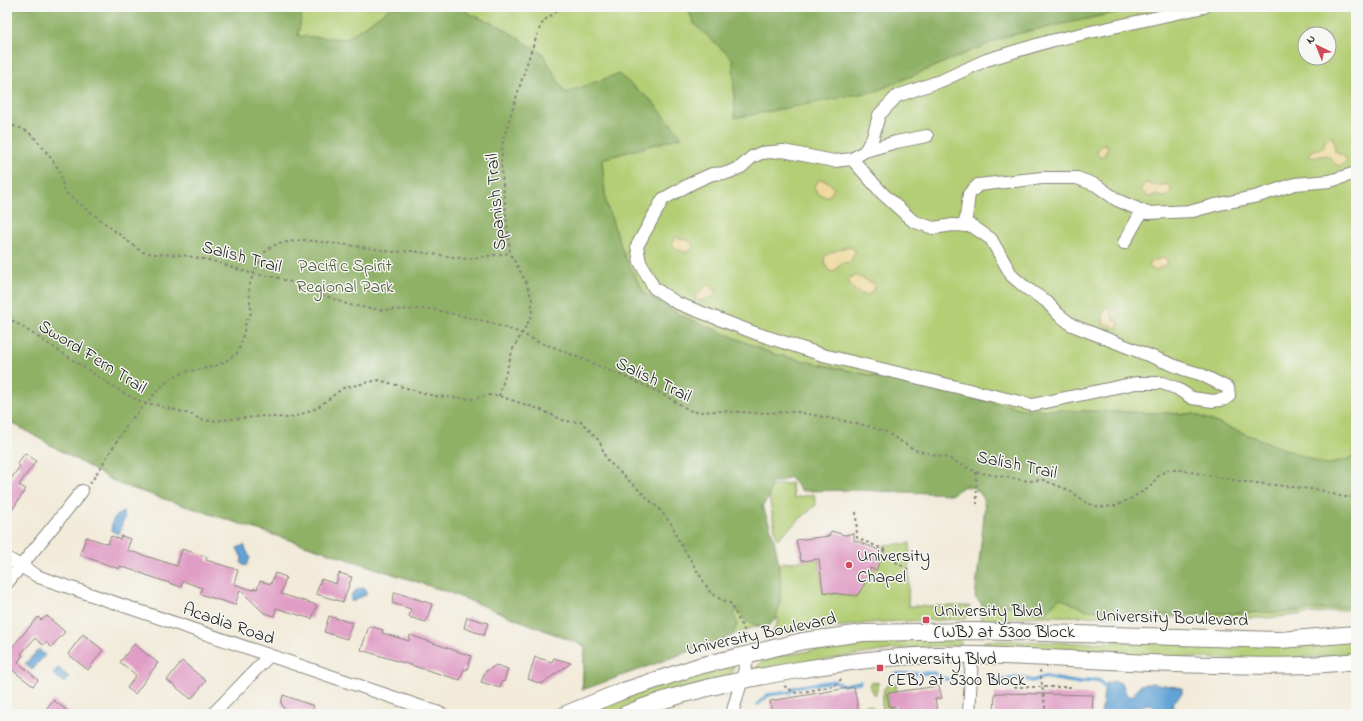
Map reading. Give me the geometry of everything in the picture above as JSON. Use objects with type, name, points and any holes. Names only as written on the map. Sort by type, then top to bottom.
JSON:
[{"type":"main road","name":"University Boulevard","points":[[566,714],[620,692],[745,651],[863,633],[975,631],[1280,640],[1356,634]]},
{"type":"main road","points":[[972,655],[975,631]]},
{"type":"main road","points":[[626,714],[694,690],[743,679],[851,661],[972,655],[1244,666],[1308,665],[1356,661]]},
{"type":"street","points":[[865,151],[873,137],[879,115],[898,96],[943,80],[986,60],[1043,44],[1204,7]]},
{"type":"street","points":[[852,159],[882,193],[913,221],[933,228],[972,226],[991,239],[1012,276],[1026,288],[1046,301],[1058,314],[1072,325],[1183,369],[1200,374],[1228,388],[1228,396],[1224,399],[1213,401],[1192,398],[1176,388],[1162,383],[1136,383],[1032,405],[823,355],[755,334],[677,303],[654,288],[640,262],[637,246],[663,199],[712,174],[727,173],[741,167],[752,157],[761,153],[783,151],[834,161],[852,159],[865,151],[896,142],[927,136]]},
{"type":"street","points":[[965,226],[969,194],[978,185],[1042,178],[1077,178],[1096,185],[1117,200],[1147,213],[1192,211],[1216,204],[1258,196],[1295,184],[1330,182],[1356,173]]},
{"type":"street","points":[[1124,243],[1142,211]]},
{"type":"street","points":[[7,584],[82,491]]},
{"type":"street","name":"Acadia Road","points":[[7,558],[39,577],[442,714]]},
{"type":"street","points":[[732,714],[743,679],[745,651]]},
{"type":"street","points":[[969,714],[972,655]]},
{"type":"street","points":[[213,714],[270,656]]},
{"type":"path","name":"Spanish Trail","points":[[500,396],[513,349],[530,319],[532,300],[526,282],[510,253],[500,164],[503,139],[531,51],[541,25],[546,18],[564,7]]},
{"type":"path","name":"Salish Trail","points":[[7,125],[17,127],[28,132],[57,165],[62,177],[61,186],[66,193],[142,252],[192,256],[253,274],[276,277],[349,305],[381,310],[432,309],[488,322],[521,333],[538,342],[556,348],[655,390],[693,412],[798,412],[864,425],[884,431],[915,450],[948,458],[976,472],[1028,481],[1043,480],[1069,490],[1087,503],[1099,507],[1115,506],[1130,499],[1148,488],[1160,474],[1168,470],[1181,470],[1238,480],[1320,490],[1343,497],[1356,497]]},
{"type":"path","points":[[82,491],[92,482],[129,422],[173,377],[185,372],[212,367],[223,363],[237,353],[242,344],[246,322],[251,312],[249,287],[253,274],[264,253],[271,247],[279,243],[304,240],[392,252],[402,251],[468,259],[510,253]]},
{"type":"path","name":"Sword Fern Trail","points":[[7,317],[97,377],[146,404],[153,404],[194,415],[202,420],[211,421],[264,416],[294,417],[317,408],[343,388],[379,380],[434,396],[472,400],[489,395],[500,396],[539,409],[565,421],[582,422],[600,442],[606,459],[659,509],[673,526],[676,536],[710,592],[720,599],[730,602],[745,632],[745,651]]},
{"type":"path","points":[[976,472],[977,504]]},
{"type":"path","points":[[856,512],[857,538],[883,549],[897,563],[909,570]]},
{"type":"path","points":[[1040,670],[1046,714]]},
{"type":"path","points":[[790,689],[795,692],[835,686],[843,677]]},
{"type":"path","points":[[1014,687],[1043,685],[1072,687]]},
{"type":"green space","name":"Pacific Spirit Regional Park","points":[[7,7],[1356,7],[1356,457],[1345,460],[1356,461],[1356,609],[1266,618],[1045,616],[981,621],[985,489],[777,464],[757,477],[771,564],[819,559],[823,592],[857,596],[869,569],[881,555],[884,545],[910,543],[908,606],[970,606],[965,619],[879,622],[772,634],[779,618],[582,690],[585,646],[448,592],[119,484],[7,420]],"holes":[[[692,320],[773,354],[985,400],[808,375]],[[1046,410],[1194,414],[1309,459]]]},
{"type":"green space","name":"Pacific Spirit Regional Park","points":[[7,7],[303,7],[298,36],[346,39],[392,7],[465,7],[468,13],[501,27],[543,54],[565,93],[618,74],[652,101],[682,137],[602,159],[606,203],[625,257],[644,293],[678,314],[773,354],[1024,409],[1194,414],[1326,465],[1356,457],[1356,606],[1289,612],[1153,615],[1087,610],[1059,598],[1045,614],[999,604],[986,608],[975,598],[985,507],[981,494],[968,484],[952,494],[856,490],[802,491],[789,477],[780,482],[771,482],[769,497],[762,507],[772,531],[780,578],[779,607],[776,618],[773,622],[765,629],[746,621],[740,613],[736,611],[734,614],[737,625],[732,636],[582,690],[585,646],[448,592],[119,484],[7,420]]},
{"type":"green space","points":[[687,7],[1143,7],[1007,36],[876,91],[735,118],[733,59],[695,25]]},
{"type":"green space","points":[[791,483],[794,498],[814,494],[816,505],[777,539],[767,487]]},
{"type":"green space","points":[[940,636],[956,638],[961,642],[961,645],[896,649],[757,670],[756,668],[762,661],[769,658],[809,651]]},
{"type":"green space","points":[[1356,636],[1356,654],[1256,660],[982,650],[981,645],[985,641],[1083,643]]},
{"type":"green space","points":[[734,665],[731,675],[641,703],[615,714],[575,714],[623,695]]},
{"type":"green space","points":[[871,682],[879,683],[875,696],[869,684]]},
{"type":"green space","points":[[889,683],[896,684],[897,692],[887,694],[888,706],[891,706],[891,709],[885,713],[881,710],[884,689]]},
{"type":"green space","points":[[867,705],[873,707],[872,714],[859,714],[858,710],[864,710],[864,706]]},
{"type":"sand","points":[[1329,137],[1333,138],[1335,152],[1346,157],[1346,161],[1342,165],[1337,166],[1329,157],[1325,155],[1313,158],[1309,156],[1312,150],[1323,148],[1325,141]]},
{"type":"sand","points":[[1103,144],[1106,144],[1108,148],[1102,159],[1096,152]]},
{"type":"sand","points":[[819,180],[828,182],[833,187],[834,189],[829,196],[818,194],[814,187]]},
{"type":"sand","points":[[1145,183],[1158,186],[1167,184],[1171,189],[1171,192],[1165,197],[1155,195],[1149,197],[1141,191],[1141,188]]},
{"type":"sand","points":[[675,238],[682,238],[693,244],[692,250],[684,252],[678,250],[672,243]]},
{"type":"sand","points":[[848,246],[855,250],[850,262],[841,263],[834,272],[829,271],[825,264],[824,257]]},
{"type":"sand","points":[[1163,258],[1167,261],[1167,264],[1156,270],[1150,268],[1149,262]]},
{"type":"sand","points":[[855,275],[873,283],[875,287],[870,294],[863,294],[853,289],[848,279]]},
{"type":"sand","points":[[707,285],[716,290],[717,295],[702,301],[696,301],[696,295]]},
{"type":"sand","points":[[1106,307],[1111,309],[1112,317],[1119,324],[1117,329],[1111,325],[1103,324],[1103,312]]},
{"type":"water","points":[[123,512],[125,519],[122,523],[120,533],[115,533],[112,530],[112,521]]},
{"type":"water","points":[[244,545],[250,558],[246,566],[241,563],[242,558],[237,548]]},
{"type":"water","points":[[363,588],[366,590],[366,595],[355,601],[351,601],[351,595],[357,589]]},
{"type":"water","points":[[39,649],[45,655],[32,670],[25,664]]},
{"type":"water","points":[[58,668],[69,677],[65,683],[53,674]]},
{"type":"water","points":[[1114,681],[1122,683],[1127,696],[1133,696],[1140,685],[1153,683],[1182,688],[1182,694],[1172,704],[1175,714],[1157,714],[1154,707],[1149,704],[1143,705],[1138,714],[1101,714],[1105,684]]},
{"type":"building","points":[[25,453],[36,461],[19,485],[26,489],[7,518],[7,485],[20,466],[17,464]]},
{"type":"building","name":"University Chapel","points":[[831,531],[845,535],[854,533],[854,540],[884,552],[876,570],[870,568],[864,585],[857,596],[823,592],[819,559],[801,561],[796,540],[829,536]]},
{"type":"building","points":[[111,536],[120,539],[121,536],[131,539],[127,550],[177,566],[182,549],[207,557],[206,560],[238,570],[234,584],[253,590],[254,588],[257,589],[260,581],[271,584],[275,573],[286,577],[281,594],[317,605],[312,619],[276,608],[274,616],[264,613],[240,590],[235,605],[200,594],[202,588],[183,581],[181,587],[120,566],[119,569],[80,555],[86,537],[108,544]]},
{"type":"building","points":[[339,573],[352,577],[343,602],[316,594],[321,579],[336,584]]},
{"type":"building","points":[[395,592],[432,604],[426,622],[409,617],[411,609],[392,603]]},
{"type":"building","points":[[47,616],[65,632],[51,647],[46,642],[43,645],[35,638],[21,654],[23,655],[18,662],[38,680],[33,686],[7,666],[7,650],[11,645],[13,646],[38,617],[41,620]]},
{"type":"building","points":[[329,616],[352,623],[347,639],[324,632]]},
{"type":"building","points":[[467,617],[488,623],[484,635],[464,628]]},
{"type":"building","points":[[369,626],[383,630],[382,633],[409,641],[410,635],[471,656],[467,670],[464,669],[460,680],[361,650]]},
{"type":"building","points":[[83,634],[103,650],[88,670],[68,654]]},
{"type":"building","points":[[134,644],[158,663],[135,694],[127,688],[136,675],[120,662]]},
{"type":"building","points":[[535,657],[552,662],[554,658],[571,663],[541,684],[528,679]]},
{"type":"building","points":[[182,661],[206,681],[191,699],[167,680]]},
{"type":"building","points":[[496,665],[508,669],[504,682],[502,681],[500,688],[481,682],[485,672]]},
{"type":"building","points":[[939,686],[942,698],[935,699],[938,714],[896,714],[895,706],[889,707],[887,693]]},
{"type":"building","points":[[854,687],[859,714],[772,714],[770,701]]},
{"type":"building","points":[[995,693],[1093,695],[1092,714],[994,714]]},
{"type":"building","points":[[283,695],[314,706],[311,714],[287,714],[281,703]]},
{"type":"building","points":[[53,700],[72,714],[42,714]]},
{"type":"waterway","points":[[894,674],[934,673],[942,678],[951,680]]},
{"type":"waterway","points":[[992,682],[1020,677],[1032,681],[1045,677],[1079,683],[1095,680],[1100,681],[1104,687]]},
{"type":"waterway","points":[[758,704],[768,695],[790,692],[795,687],[834,681],[843,685],[860,682]]},
{"type":"place","name":"University Chapel","points":[[849,565]]},
{"type":"place","name":"University Blvd (WB) at 5300 Block","points":[[926,620]]},
{"type":"place","name":"University Blvd (EB) at 5300 Block","points":[[880,668]]}]
